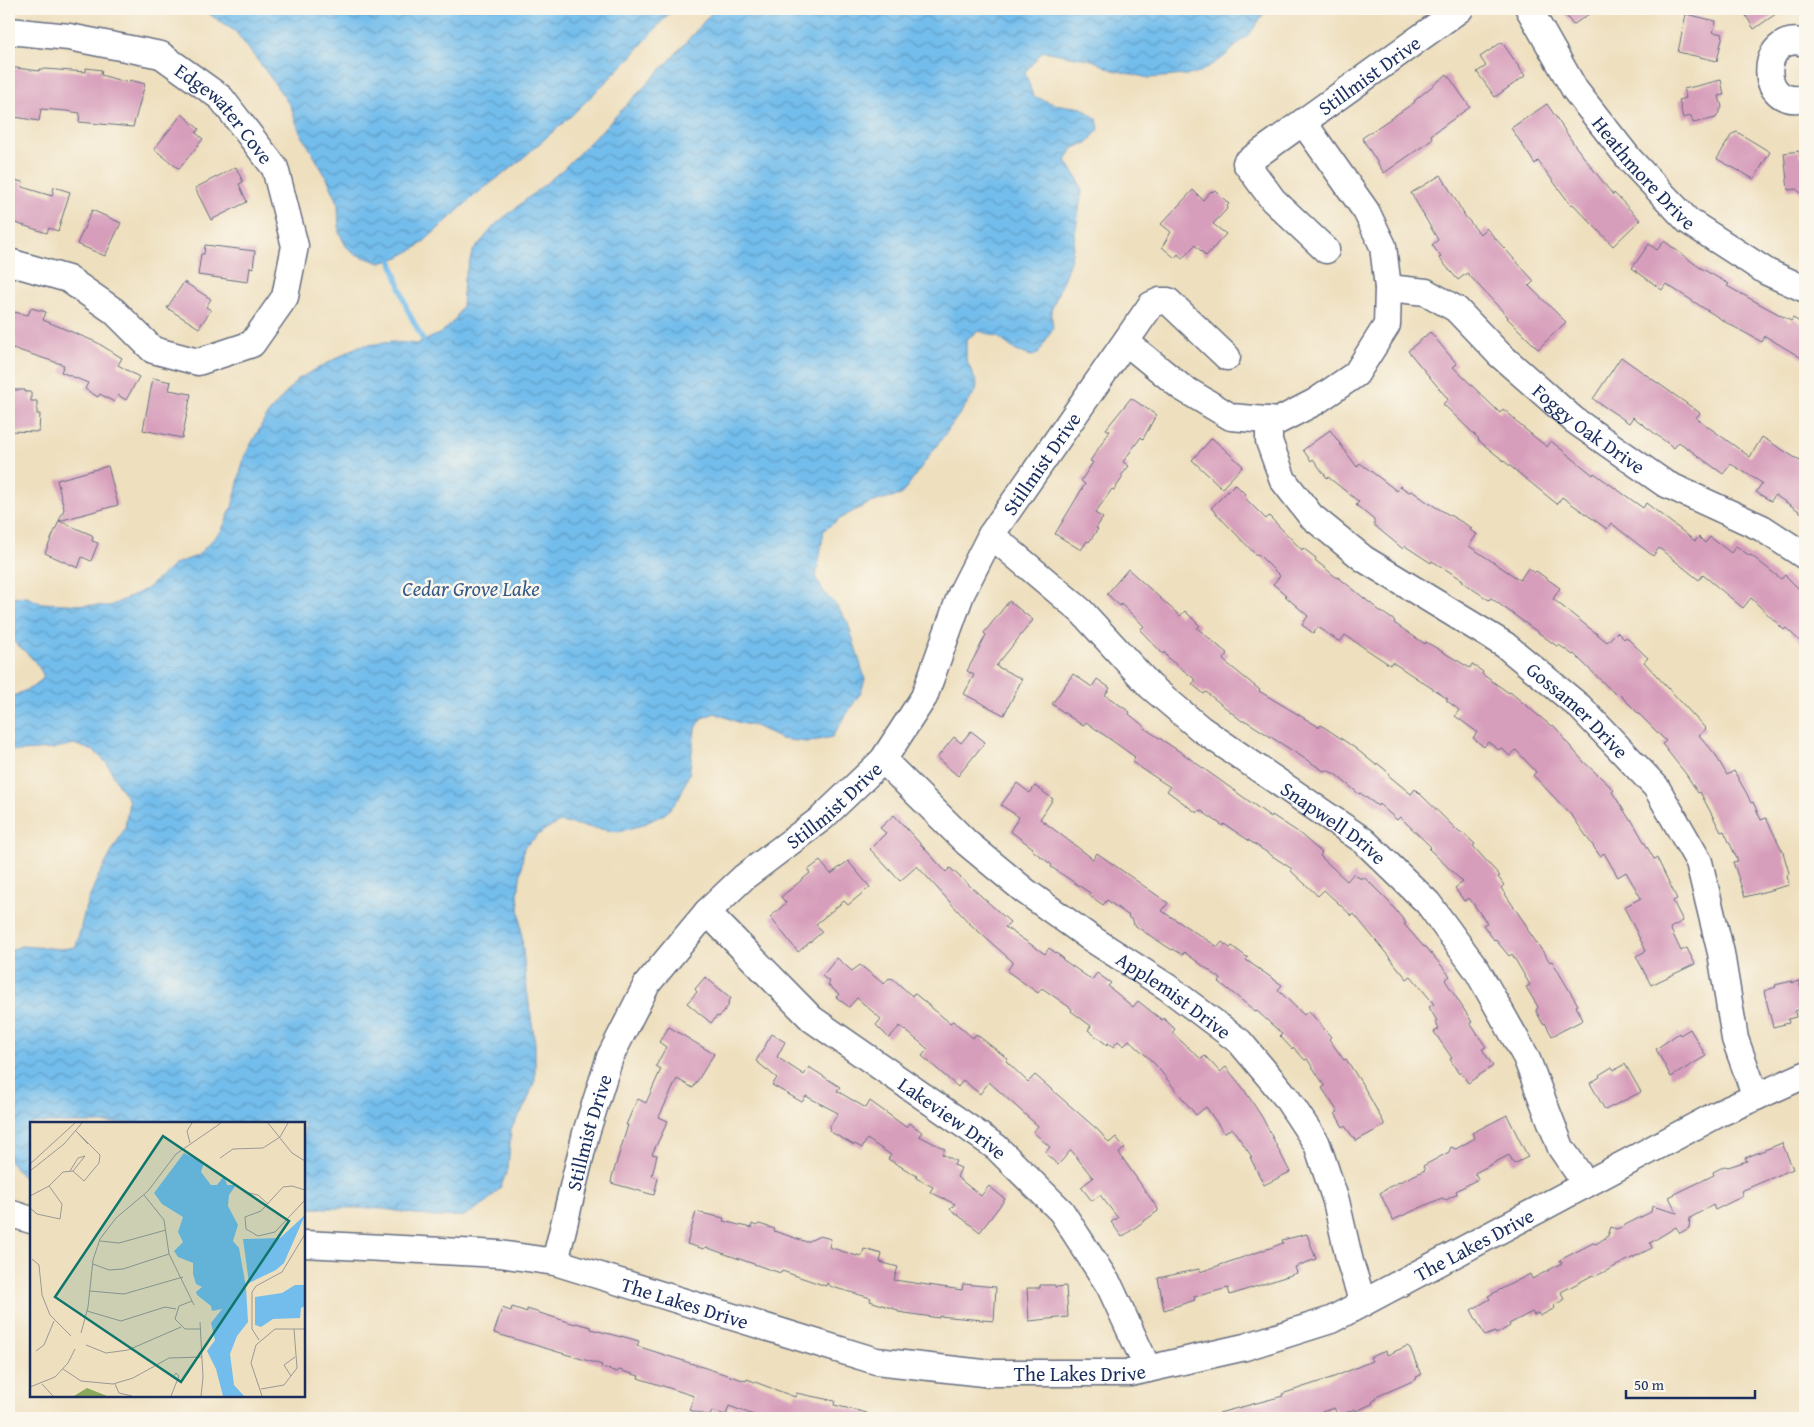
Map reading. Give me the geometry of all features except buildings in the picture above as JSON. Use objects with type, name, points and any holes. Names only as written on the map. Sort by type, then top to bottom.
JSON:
[{"type":"street","name":"Stillmist Drive","points":[[1326,250],[1273,200],[1246,164],[1460,9]]},
{"type":"street","name":"Heathmore Drive","points":[[1529,9],[1575,90],[1630,160],[1688,221],[1767,272],[1805,289]]},
{"type":"street","name":"Edgewater Cove","points":[[9,31],[69,37],[161,55],[221,98],[275,168],[295,246],[286,297],[252,344],[198,362],[154,350],[114,311],[68,279],[9,262]]},
{"type":"street","points":[[1805,43],[1791,42],[1782,46],[1774,52],[1768,70],[1774,88],[1782,95],[1790,99],[1805,98]]},
{"type":"street","name":"Stillmist Drive","points":[[1126,342],[1181,388],[1231,417],[1278,421],[1315,402],[1356,374],[1387,325],[1388,288],[1383,246],[1366,211],[1303,122]]},
{"type":"street","name":"Foggy Oak Drive","points":[[1388,288],[1426,292],[1456,309],[1499,354],[1574,420],[1664,483],[1762,528],[1805,556]]},
{"type":"street","name":"Stillmist Drive","points":[[555,1262],[586,1133],[610,1057],[646,984],[707,912],[744,877],[822,818],[883,760],[924,697],[961,594],[991,535],[1151,305],[1160,301],[1168,302],[1227,357]]},
{"type":"street","name":"Gossamer Drive","points":[[1269,420],[1269,441],[1284,480],[1311,516],[1364,559],[1505,645],[1580,707],[1656,787],[1699,862],[1721,953],[1735,1039],[1756,1096]]},
{"type":"street","name":"Snapwell Drive","points":[[991,535],[1081,611],[1150,686],[1201,729],[1364,841],[1428,903],[1477,970],[1526,1057],[1561,1148],[1586,1184]]},
{"type":"street","name":"Applemist Drive","points":[[883,760],[967,843],[1025,891],[1089,937],[1168,987],[1240,1042],[1286,1097],[1317,1144],[1336,1201],[1350,1262],[1364,1303]]},
{"type":"street","name":"Lakeview Drive","points":[[707,912],[812,1019],[996,1147],[1061,1211],[1110,1287],[1148,1369]]},
{"type":"street","name":"The Lakes Drive","points":[[305,1244],[500,1254],[555,1262],[876,1361],[983,1373],[1130,1373],[1245,1347],[1330,1320],[1718,1114],[1805,1075]]},
{"type":"street","points":[[9,1212],[30,1220]]},
{"type":"water","points":[[203,9],[673,9],[629,59],[573,114],[516,164],[475,195],[419,246],[399,257],[380,263],[353,253],[346,246],[339,232],[338,202],[328,180],[299,130],[291,107],[235,31]]},
{"type":"water","name":"Cedar Grove Lake","points":[[715,9],[1267,9],[1252,31],[1224,57],[1197,74],[1149,78],[1113,70],[1092,60],[1043,51],[1025,72],[1033,96],[1054,104],[1082,108],[1097,119],[1099,129],[1087,143],[1073,148],[1066,161],[1078,179],[1082,191],[1071,259],[1051,311],[1053,328],[1038,354],[1032,356],[1016,351],[998,337],[979,331],[966,339],[966,359],[977,384],[976,391],[901,495],[879,500],[860,508],[824,530],[816,579],[848,623],[865,679],[861,692],[832,737],[807,742],[781,739],[755,726],[740,723],[715,713],[702,718],[695,730],[689,774],[679,798],[666,813],[642,825],[618,832],[560,822],[543,831],[524,847],[518,894],[526,984],[535,1043],[535,1080],[526,1104],[511,1129],[508,1169],[500,1188],[487,1202],[464,1216],[434,1217],[384,1209],[305,1208],[305,1122],[30,1122],[30,1185],[9,1161],[9,951],[21,946],[62,949],[76,947],[86,906],[97,879],[125,828],[129,801],[107,763],[94,751],[74,744],[52,749],[9,750],[9,698],[35,686],[44,677],[34,660],[9,638],[9,599],[24,596],[41,603],[110,606],[146,589],[175,564],[197,556],[222,530],[233,505],[244,457],[267,415],[298,379],[359,346],[392,342],[417,344],[441,333],[455,320],[462,306],[464,278],[473,251],[496,224],[561,171],[672,58]]},
{"type":"waterway","points":[[391,259],[407,309],[423,340]]}]
